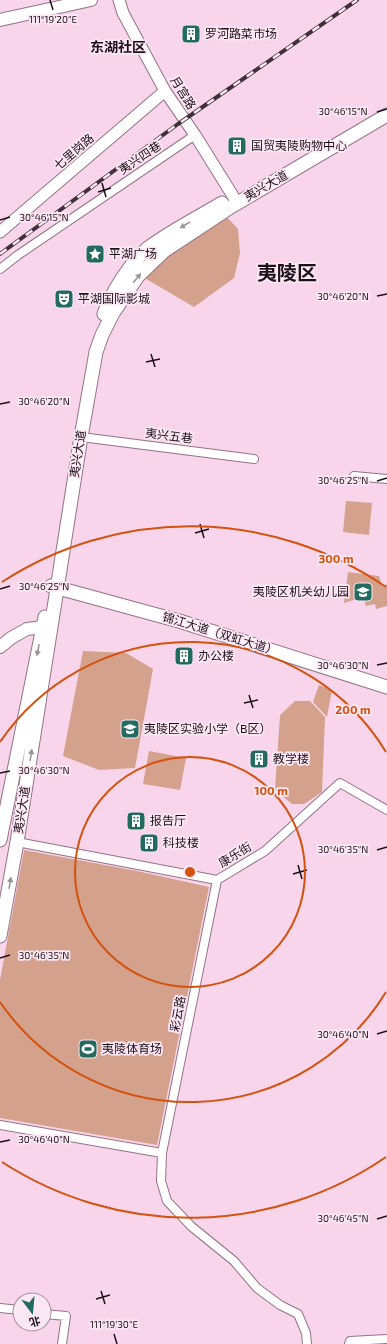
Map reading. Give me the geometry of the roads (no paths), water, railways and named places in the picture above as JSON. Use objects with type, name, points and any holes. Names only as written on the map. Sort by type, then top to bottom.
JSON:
[{"type":"main road","points":[[0,15],[64,0]]},
{"type":"main road","points":[[0,20],[91,0]]},
{"type":"main road","name":"夷兴大道","points":[[0,840],[43,627],[55,587],[68,472],[90,351],[106,309],[133,264],[148,249],[163,238],[387,106]]},
{"type":"main road","name":"夷兴大道","points":[[0,936],[17,842],[55,587],[96,352],[112,313],[138,276],[164,251],[229,208],[387,115]]},
{"type":"main road","name":"锦江大道（双虹大道）","points":[[55,587],[178,620],[387,687]]},
{"type":"main road","points":[[0,647],[27,629],[43,627]]},
{"type":"street","name":"月宫路","points":[[119,0],[123,13],[165,91],[195,135],[232,196]]},
{"type":"street","name":"七里岗路","points":[[0,232],[165,91]]},
{"type":"street","name":"夷兴四巷","points":[[0,269],[195,135]]},
{"type":"street","name":"夷兴五巷","points":[[81,437],[254,459]]},
{"type":"street","points":[[354,476],[387,479]]},
{"type":"street","name":"康乐街","points":[[17,842],[217,880],[265,851],[340,783],[387,810]]},
{"type":"street","name":"彩云路","points":[[217,880],[162,1153],[160,1180],[167,1201],[192,1227],[234,1261],[257,1288],[280,1305],[298,1314],[306,1333],[307,1344]]},
{"type":"street","points":[[0,1125],[162,1153]]},
{"type":"street","points":[[0,1308],[12,1309]]},
{"type":"street","points":[[52,1315],[66,1316],[62,1344]]},
{"type":"street","points":[[349,1344],[350,1340],[387,1340]]},
{"type":"railway","points":[[0,254],[178,124],[357,0]]},
{"type":"place","name":"罗河路菜市场","points":[[191,34]]},
{"type":"place","name":"国贸夷陵购物中心","points":[[237,146]]},
{"type":"place","name":"平湖广场","points":[[95,254]]},
{"type":"place","name":"平湖国际影城","points":[[64,299]]},
{"type":"place","name":"夷陵区机关幼儿园","points":[[363,592]]},
{"type":"place","name":"办公楼","points":[[184,656]]},
{"type":"place","name":"夷陵区实验小学（B区）","points":[[130,729]]},
{"type":"place","name":"教学楼","points":[[259,759]]},
{"type":"place","name":"报告厅","points":[[136,821]]},
{"type":"place","name":"科技楼","points":[[149,843]]},
{"type":"place","name":"夷陵体育场","points":[[88,1049]]},
{"type":"district","name":"东湖社区","points":[[118,47]]},
{"type":"district","name":"夷陵区","points":[[287,273]]}]
